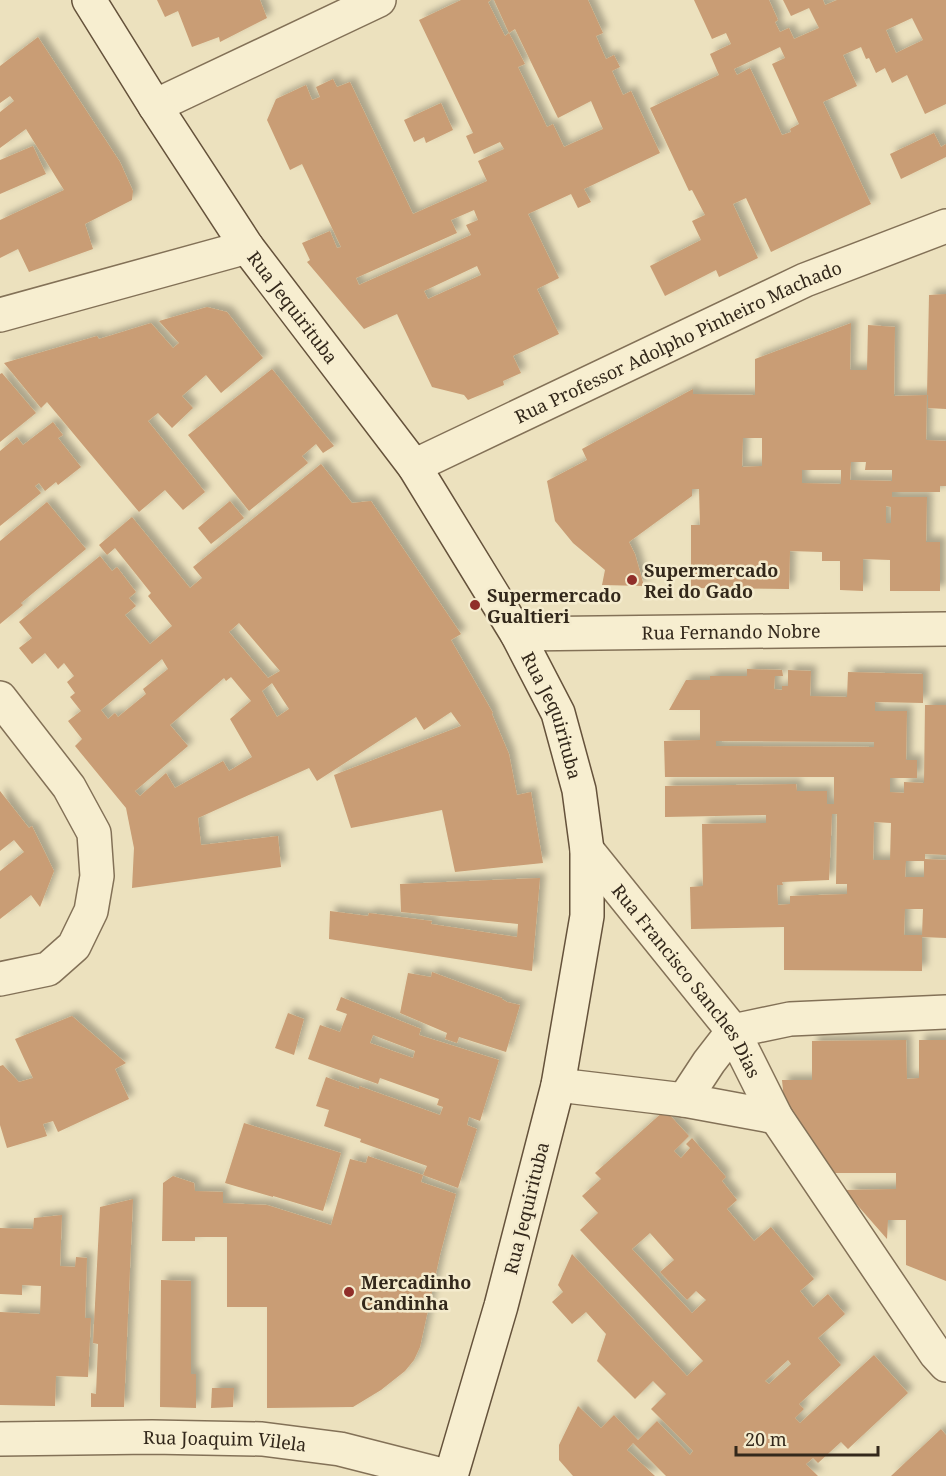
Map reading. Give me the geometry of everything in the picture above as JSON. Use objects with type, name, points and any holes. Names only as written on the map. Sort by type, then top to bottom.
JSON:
[{"type":"street","name":"Rua Jequirituba","points":[[89,0],[155,106],[248,247],[414,466],[517,634],[558,713],[579,790],[587,850],[587,916],[558,1085],[501,1306],[451,1476]]},
{"type":"street","points":[[155,106],[380,0]]},
{"type":"street","name":"Rua Professor Adolpho Pinheiro Machado","points":[[414,466],[805,280],[943,229]]},
{"type":"street","points":[[0,315],[248,247]]},
{"type":"street","name":"Rua Fernando Nobre","points":[[517,634],[946,629]]},
{"type":"street","points":[[0,698],[69,787],[94,833],[97,876],[91,911],[74,946],[48,969],[0,980]]},
{"type":"street","name":"Rua Francisco Sanches Dias","points":[[587,850],[733,1031],[776,1117],[943,1356]]},
{"type":"street","points":[[684,1100],[733,1031],[790,1019],[946,1012]]},
{"type":"street","points":[[558,1085],[684,1100],[776,1117]]},
{"type":"street","name":"Rua Joaquim Vilela","points":[[0,1439],[152,1437],[262,1439],[340,1449],[446,1476]]},
{"type":"building","points":[[157,0],[260,0],[267,18],[220,42],[219,37],[192,47],[178,11],[165,17]]},
{"type":"building","points":[[461,0],[491,0],[488,2],[505,36],[509,33],[494,0],[588,0],[603,33],[596,36],[606,59],[614,55],[620,67],[612,71],[623,95],[631,91],[660,153],[584,189],[591,202],[578,208],[571,194],[528,214],[559,278],[537,289],[559,334],[513,356],[521,373],[503,381],[504,385],[468,400],[464,395],[432,387],[397,314],[364,329],[307,262],[310,260],[302,243],[330,231],[337,248],[341,247],[302,164],[290,170],[267,120],[276,99],[306,85],[312,100],[320,97],[316,87],[333,79],[337,87],[350,82],[413,214],[487,181],[478,161],[504,149],[500,142],[474,154],[466,136],[473,133],[419,20]],"holes":[[[515,29],[558,118],[591,101],[603,129],[564,147],[553,124],[547,127],[518,67],[525,64],[509,33]],[[474,210],[478,220],[466,225],[471,235],[359,285],[356,278],[457,233],[451,220]],[[477,266],[481,275],[428,299],[424,291]]]},
{"type":"building","points":[[694,0],[769,0],[778,20],[775,22],[780,32],[789,28],[794,39],[819,28],[809,8],[791,16],[783,0],[823,0],[825,5],[837,0],[946,0],[946,104],[925,114],[907,75],[892,83],[885,68],[876,73],[861,47],[843,55],[857,86],[823,102],[871,204],[771,252],[746,198],[733,204],[758,258],[719,277],[716,270],[665,296],[650,266],[701,240],[692,221],[705,215],[692,190],[689,191],[650,108],[719,75],[710,54],[731,44],[726,33],[712,39]],"holes":[[[912,18],[923,40],[896,53],[886,30]],[[780,47],[785,58],[772,64],[799,124],[790,129],[791,132],[782,135],[750,68],[737,75],[734,69]]]},
{"type":"building","points":[[38,37],[120,162],[133,191],[132,200],[85,224],[93,249],[29,272],[18,249],[0,258],[0,220],[64,190],[26,129],[0,148],[0,112],[14,101],[10,96],[0,103],[0,66]]},
{"type":"building","points":[[441,103],[453,130],[426,143],[424,137],[414,142],[404,120]]},
{"type":"building","points":[[934,133],[941,147],[946,144],[946,157],[901,179],[890,154]]},
{"type":"building","points":[[33,146],[46,174],[0,194],[0,160]]},
{"type":"building","points":[[946,294],[946,409],[928,408],[929,295]]},
{"type":"building","points":[[207,307],[227,312],[263,358],[221,393],[206,375],[182,396],[193,408],[172,428],[158,413],[148,421],[205,492],[183,510],[165,490],[139,512],[47,402],[41,408],[4,363],[151,323],[173,348],[179,343],[159,321]]},
{"type":"building","points":[[851,323],[850,370],[867,370],[868,325],[895,327],[894,396],[927,395],[926,440],[946,441],[946,486],[940,486],[940,492],[892,492],[892,497],[927,497],[926,542],[940,542],[940,591],[890,591],[890,560],[863,559],[863,591],[840,590],[840,561],[822,561],[822,552],[790,551],[789,589],[691,588],[691,525],[700,525],[699,489],[692,489],[692,496],[629,542],[635,554],[644,586],[602,585],[605,570],[573,543],[555,521],[547,481],[587,460],[582,449],[693,389],[693,394],[755,395],[755,359]],"holes":[[[743,438],[762,438],[762,466],[742,467]],[[851,462],[866,462],[865,470],[892,470],[892,481],[850,480]],[[802,470],[841,470],[841,484],[802,483]],[[886,506],[891,507],[891,523],[886,523]]]},
{"type":"building","points":[[272,369],[334,446],[323,453],[316,444],[302,456],[308,463],[249,511],[188,435]]},
{"type":"building","points":[[2,373],[36,413],[0,442],[0,374]]},
{"type":"building","points":[[53,422],[63,435],[58,438],[81,467],[58,485],[56,482],[45,491],[39,483],[35,486],[41,493],[0,526],[0,451],[17,437],[23,445]]},
{"type":"building","points":[[321,464],[352,503],[371,501],[461,634],[451,640],[493,713],[509,754],[517,795],[531,792],[543,863],[455,872],[442,810],[351,828],[334,775],[461,726],[451,712],[424,730],[416,717],[317,781],[309,768],[198,818],[201,845],[278,836],[281,867],[132,888],[134,848],[126,808],[75,746],[82,739],[68,721],[81,711],[70,697],[75,693],[67,682],[74,676],[64,663],[58,669],[45,653],[32,664],[19,648],[32,638],[19,622],[100,556],[112,571],[117,567],[136,592],[129,598],[136,606],[125,615],[150,644],[172,626],[148,596],[151,593],[115,548],[107,555],[99,545],[132,517],[190,588],[202,578],[193,567]],"holes":[[[239,623],[280,671],[268,678],[229,632]],[[162,659],[168,669],[143,689],[146,694],[118,717],[115,713],[108,719],[101,710]],[[231,677],[251,701],[230,719],[252,757],[229,771],[223,761],[175,788],[166,773],[140,796],[135,791],[188,746],[170,725],[224,678],[226,681]],[[272,683],[289,709],[277,717],[262,691]]]},
{"type":"building","points":[[230,501],[244,518],[211,544],[198,528]]},
{"type":"building","points":[[47,502],[86,549],[21,603],[23,605],[0,624],[0,541]]},
{"type":"building","points":[[747,669],[782,670],[783,676],[775,676],[774,689],[782,690],[782,686],[788,686],[788,670],[811,671],[810,696],[847,697],[848,672],[923,674],[923,703],[875,702],[875,711],[907,711],[906,760],[917,760],[917,778],[890,778],[890,792],[904,793],[904,782],[924,783],[925,705],[946,705],[946,855],[925,854],[925,859],[946,860],[946,938],[922,937],[922,971],[784,970],[784,927],[691,929],[690,887],[703,886],[702,824],[766,823],[766,815],[665,817],[665,786],[796,784],[797,791],[827,791],[827,804],[834,804],[834,777],[665,777],[664,741],[700,740],[700,710],[669,710],[686,680],[710,680],[710,676],[747,676]],"holes":[[[716,741],[874,742],[874,747],[716,746]],[[832,814],[837,814],[836,884],[847,884],[847,894],[790,896],[790,904],[778,905],[777,885],[783,885],[782,882],[829,880]],[[874,822],[891,823],[890,860],[873,860]],[[906,861],[924,861],[924,877],[905,877]],[[905,909],[923,909],[922,935],[904,935]]]},
{"type":"building","points":[[0,791],[29,828],[32,826],[54,871],[40,907],[31,895],[0,919],[0,871],[24,852],[14,840],[0,851]]},
{"type":"building","points":[[540,878],[532,971],[329,939],[330,911],[368,916],[369,913],[432,921],[431,924],[517,937],[518,924],[401,912],[400,884]]},
{"type":"building","points":[[432,972],[520,1005],[506,1052],[459,1037],[457,1043],[445,1039],[447,1033],[400,1013],[408,973],[431,977]]},
{"type":"building","points":[[341,997],[421,1029],[419,1035],[499,1060],[480,1121],[469,1117],[467,1125],[477,1129],[458,1188],[423,1175],[427,1166],[360,1142],[361,1139],[324,1126],[329,1110],[316,1106],[326,1077],[359,1089],[359,1086],[440,1115],[443,1107],[437,1105],[439,1099],[380,1078],[378,1084],[308,1059],[320,1025],[340,1032],[347,1014],[336,1010]],"holes":[[[373,1035],[415,1051],[413,1058],[370,1043]]]},
{"type":"building","points":[[288,1013],[304,1019],[294,1055],[275,1048]]},
{"type":"building","points":[[72,1016],[126,1063],[115,1069],[129,1099],[58,1132],[53,1121],[43,1124],[47,1136],[7,1148],[0,1125],[0,1066],[3,1065],[19,1082],[33,1078],[15,1039]]},
{"type":"building","points":[[906,1040],[907,1079],[919,1078],[919,1040],[946,1040],[946,1281],[906,1265],[906,1220],[888,1220],[887,1239],[844,1190],[896,1189],[896,1173],[830,1173],[812,1139],[799,1139],[785,1111],[782,1080],[812,1080],[812,1041]]},
{"type":"building","points":[[665,1110],[689,1136],[674,1151],[681,1158],[690,1148],[686,1144],[692,1138],[726,1177],[722,1181],[737,1200],[727,1209],[754,1241],[771,1227],[814,1279],[800,1291],[813,1307],[828,1294],[845,1314],[818,1338],[841,1365],[799,1404],[804,1409],[795,1418],[800,1423],[874,1355],[908,1393],[848,1449],[841,1442],[818,1463],[813,1458],[806,1464],[818,1476],[666,1476],[633,1443],[627,1450],[655,1476],[573,1476],[559,1460],[559,1445],[578,1406],[601,1428],[614,1415],[638,1440],[657,1421],[690,1455],[693,1451],[651,1409],[666,1394],[653,1381],[635,1399],[597,1361],[606,1334],[586,1312],[572,1324],[552,1302],[563,1292],[558,1285],[572,1254],[687,1376],[703,1361],[580,1230],[598,1213],[582,1196],[601,1179],[595,1173]],"holes":[[[650,1233],[674,1260],[660,1272],[687,1300],[696,1291],[706,1300],[692,1313],[632,1249]],[[788,1360],[791,1364],[769,1384],[765,1381]]]},
{"type":"building","points":[[244,1123],[341,1153],[323,1211],[225,1183]]},
{"type":"building","name":"Mercadinho Candinha","points":[[368,1156],[423,1175],[421,1182],[456,1194],[420,1347],[414,1360],[405,1371],[381,1390],[353,1407],[267,1408],[267,1307],[227,1307],[227,1237],[195,1237],[195,1241],[162,1241],[163,1183],[173,1176],[194,1183],[195,1191],[223,1192],[223,1203],[267,1205],[331,1225],[350,1159],[366,1163]]},
{"type":"building","points":[[133,1199],[124,1407],[91,1407],[91,1393],[96,1394],[98,1344],[93,1343],[100,1207]]},
{"type":"building","points":[[62,1215],[60,1266],[75,1267],[76,1257],[87,1258],[85,1318],[91,1318],[88,1377],[56,1376],[55,1406],[0,1405],[0,1312],[40,1314],[41,1286],[22,1285],[22,1295],[0,1294],[0,1228],[33,1229],[34,1218]]},
{"type":"building","points":[[161,1280],[191,1281],[191,1374],[196,1374],[196,1408],[160,1407]]},
{"type":"building","points":[[212,1388],[234,1388],[233,1407],[211,1408]]},
{"type":"building","points":[[941,1429],[946,1435],[946,1476],[891,1476]]},
{"type":"place","name":"Supermercado Rei do Gado","points":[[632,580]]},
{"type":"place","name":"Supermercado Gualtieri","points":[[475,605]]},
{"type":"place","name":"Mercadinho Candinha","points":[[349,1292]]}]
